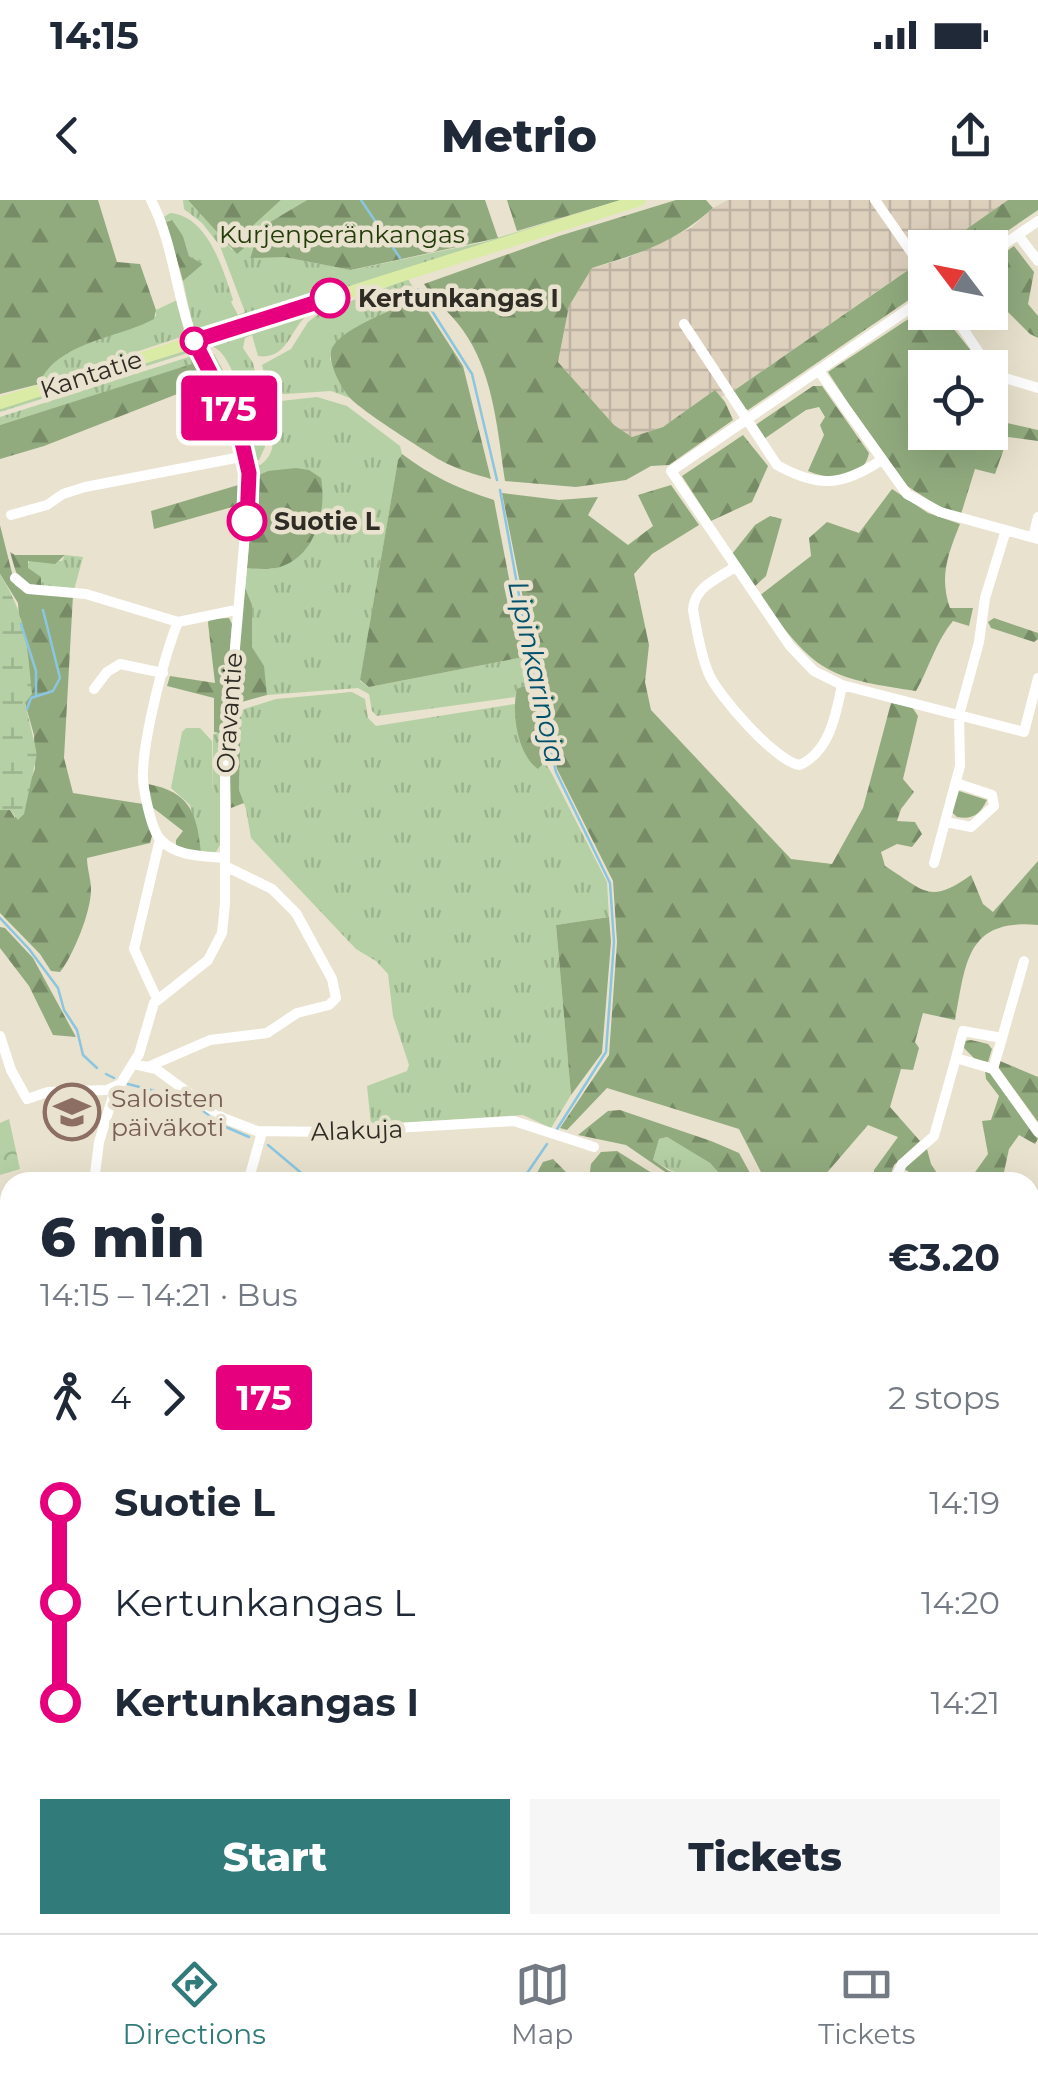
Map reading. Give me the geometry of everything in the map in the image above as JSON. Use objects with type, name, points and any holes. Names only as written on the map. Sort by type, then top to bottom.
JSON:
[{"type":"main road","name":"Kantatie","points":[[0,403],[640,200]]},
{"type":"street","name":"Oravantie","points":[[151,200],[166,235],[194,341],[235,421],[246,456],[249,488],[224,777],[224,921],[216,948],[198,969],[157,999]]},
{"type":"street","points":[[875,200],[908,248]]},
{"type":"street","points":[[1008,242],[1038,221]]},
{"type":"street","points":[[1018,235],[1038,261]]},
{"type":"street","points":[[908,310],[670,472],[802,661],[814,671],[842,685],[1024,732],[1038,678]]},
{"type":"street","points":[[684,324],[772,461],[789,471],[840,482],[880,461]]},
{"type":"street","points":[[818,371],[900,488],[924,506],[1035,538],[1038,517]]},
{"type":"street","points":[[1008,379],[1038,388]]},
{"type":"street","points":[[11,515],[47,505],[85,487],[246,456]]},
{"type":"street","points":[[934,864],[960,766],[959,715],[1006,530]]},
{"type":"street","points":[[735,567],[701,589],[694,601],[708,675],[730,705],[785,760],[800,765],[820,748],[832,728],[842,685]]},
{"type":"street","points":[[15,578],[28,589],[86,594],[178,622],[236,610]]},
{"type":"street","points":[[95,1172],[101,1134],[119,1085],[134,1064],[157,999],[134,948],[160,839],[143,774],[163,673],[178,622]]},
{"type":"street","points":[[94,689],[107,672],[120,664],[163,673]]},
{"type":"street","points":[[946,822],[972,826],[994,806],[992,796],[956,784]]},
{"type":"street","points":[[150,1066],[206,1042],[267,1033],[297,1013],[329,1006],[336,998],[332,979],[300,919],[272,889],[225,862],[182,853],[160,839]]},
{"type":"street","points":[[993,1069],[1024,962]]},
{"type":"street","points":[[898,1172],[902,1164],[934,1136],[963,1032],[1002,1038]]},
{"type":"street","points":[[1,1044],[27,1099],[48,1092],[106,1090],[119,1085]]},
{"type":"street","points":[[956,1058],[993,1069],[1038,1132]]},
{"type":"street","name":"Alakuja","points":[[134,1064],[150,1066],[223,1118],[262,1132],[514,1122],[594,1146]]},
{"type":"street","points":[[251,1172],[262,1132]]},
{"type":"shaded area","points":[[728,200],[1008,200],[965,230],[908,230],[908,270],[732,392],[721,397],[715,391],[663,427],[632,437],[614,425],[558,362],[569,306],[592,268],[627,258],[691,228]]},
{"type":"green space","points":[[0,200],[98,200],[117,262],[140,264],[156,310],[154,319],[74,350],[48,370],[39,384],[0,394]]},
{"type":"green space","points":[[183,200],[188,200],[214,225],[232,250],[244,248],[246,231],[281,200],[307,200],[260,228],[250,257],[284,257],[352,270],[484,242],[621,200],[203,333],[193,327],[183,281],[203,264],[189,256],[183,236],[170,220],[166,222],[164,217],[170,213],[183,216],[204,234],[224,274],[231,302],[238,315],[245,312],[220,246],[202,223],[184,209]]},
{"type":"green space","name":"Kurjenperänkangas","points":[[188,200],[281,200],[247,231],[244,248],[237,254]]},
{"type":"green space","name":"Kurjenperänkangas","points":[[307,200],[485,200],[498,238],[351,270],[284,257],[250,258],[260,228]]},
{"type":"green space","name":"Kurjenperänkangas","points":[[507,200],[621,200],[517,231]]},
{"type":"green space","points":[[676,200],[706,200],[713,208],[656,246],[592,268],[569,306],[558,362],[614,425],[632,437],[663,427],[715,390],[733,420],[669,465],[651,466],[626,480],[576,487],[505,481],[494,407],[484,371],[463,330],[424,284]]},
{"type":"green space","points":[[1008,200],[1038,200],[1038,210],[1008,231],[965,230]]},
{"type":"green space","points":[[172,220],[183,236],[189,256],[203,264],[183,281],[166,222]]},
{"type":"green space","points":[[1014,246],[1034,272],[1028,304],[1038,316],[1038,338],[1008,312],[1008,250]]},
{"type":"green space","points":[[908,270],[908,300],[748,410],[740,407],[732,392]]},
{"type":"green space","points":[[408,279],[420,299],[359,327],[331,350],[330,359],[350,398],[331,391],[270,395],[262,365],[291,349],[308,322],[320,313]]},
{"type":"green space","points":[[420,299],[463,366],[491,479],[446,463],[393,430],[350,398],[335,374],[331,353],[338,340],[372,319]]},
{"type":"green space","points":[[177,300],[184,328],[181,337],[39,384],[47,370],[73,349],[156,316],[156,310]]},
{"type":"green space","points":[[305,317],[275,354],[258,356],[252,335],[245,338],[243,348],[253,363],[261,396],[244,391],[225,357],[208,345],[287,318]]},
{"type":"green space","points":[[908,319],[908,330],[955,330],[970,350],[908,350],[908,450],[1003,450],[995,474],[975,469],[961,514],[938,506],[898,480],[828,372]]},
{"type":"green space","points":[[188,353],[0,412],[0,408]]},
{"type":"green space","points":[[209,353],[214,354],[238,393],[263,403],[265,447],[259,460],[252,459],[252,443],[211,366]]},
{"type":"green space","points":[[192,356],[199,362],[0,425],[0,417]]},
{"type":"green space","points":[[198,362],[208,382],[44,446],[0,459],[0,425]]},
{"type":"green space","points":[[813,386],[822,386],[869,453],[866,462],[853,474],[835,477],[808,471],[824,435],[820,425],[825,417],[819,407],[806,410],[764,439],[754,426]]},
{"type":"green space","points":[[317,397],[347,406],[400,446],[402,454],[360,681],[369,687],[524,657],[532,692],[524,686],[515,697],[377,716],[369,694],[358,688],[267,695],[263,666],[252,647],[245,588],[247,568],[273,569],[268,471],[254,477],[253,469],[263,463],[272,448],[272,402]]},
{"type":"green space","points":[[1008,423],[1038,430],[1038,441],[1008,437]]},
{"type":"green space","points":[[743,435],[768,466],[752,502],[711,521],[682,476]]},
{"type":"green space","points":[[402,454],[446,481],[494,500],[524,657],[369,687],[360,680]]},
{"type":"green space","points":[[296,468],[321,478],[322,504],[316,530],[302,553],[292,561],[268,569],[247,568],[254,477]]},
{"type":"green space","points":[[245,483],[243,504],[154,529],[151,511]]},
{"type":"green space","points":[[671,485],[699,525],[652,554],[634,574],[649,645],[645,682],[651,710],[791,859],[832,864],[863,808],[891,703],[912,707],[918,716],[903,779],[914,792],[897,821],[915,822],[922,834],[912,847],[897,844],[881,852],[885,866],[919,888],[936,892],[971,875],[983,904],[993,912],[1038,861],[1038,925],[1014,925],[983,937],[967,964],[955,1020],[923,1013],[913,1070],[901,1069],[890,1107],[920,1141],[892,1172],[874,1170],[898,1137],[868,1125],[828,1172],[761,1172],[739,1129],[607,1088],[567,1130],[560,1128],[609,1055],[617,942],[613,881],[557,769],[502,493],[559,500],[598,497],[588,515],[628,545],[653,526],[638,495]]},
{"type":"green space","points":[[892,489],[928,513],[960,524],[946,566],[945,586],[950,608],[973,608],[969,626],[953,621],[947,629],[916,691],[860,681],[824,666],[794,641],[759,596],[811,556],[809,538],[827,522],[859,533]]},
{"type":"green space","points":[[770,516],[782,519],[766,576],[754,587],[732,554],[755,525]]},
{"type":"green space","points":[[0,525],[15,585],[23,590],[73,595],[64,758],[73,793],[143,804],[152,836],[150,843],[87,858],[91,890],[88,910],[76,945],[60,972],[51,971],[0,913],[0,810],[10,810],[15,818],[35,769],[34,735],[25,703],[18,603],[0,574]]},
{"type":"green space","points":[[10,552],[65,555],[55,564],[28,561],[28,568],[41,577],[41,587],[22,580]]},
{"type":"green space","points":[[65,555],[83,557],[74,590],[41,587],[27,568],[29,561],[62,561]]},
{"type":"green space","points":[[0,574],[16,604],[24,632],[32,694],[25,703],[37,754],[24,814],[18,820],[10,810],[0,810]]},
{"type":"green space","points":[[245,588],[252,605],[252,647],[264,666],[267,695],[238,703],[239,640]]},
{"type":"green space","points":[[229,618],[232,624],[224,734],[214,732],[214,698],[167,686],[170,676],[215,683],[208,623],[209,619]]},
{"type":"green space","points":[[994,618],[1038,633],[1038,639],[1034,642],[991,628],[988,622]]},
{"type":"green space","points":[[524,686],[537,710],[542,733],[545,762],[538,769],[525,754],[516,721],[517,689]]},
{"type":"green space","points":[[352,692],[365,699],[368,718],[376,726],[515,704],[516,719],[538,769],[545,762],[607,882],[609,917],[556,925],[571,1095],[551,1128],[523,1115],[371,1125],[367,1086],[407,1071],[409,1065],[393,1016],[388,974],[356,949],[251,838],[239,790],[238,711],[276,699]]},
{"type":"green space","points":[[241,714],[239,790],[244,803],[231,808],[230,766],[236,716]]},
{"type":"green space","points":[[186,728],[200,728],[212,741],[213,793],[213,734],[223,732],[221,843],[216,852],[201,853],[190,805],[171,788]]},
{"type":"green space","points":[[148,784],[173,793],[189,806],[201,853],[176,846],[183,831],[152,807]]},
{"type":"green space","points":[[959,791],[987,800],[975,815],[957,817],[952,812]]},
{"type":"green space","points":[[609,917],[611,942],[602,1053],[571,1095],[556,925]]},
{"type":"green space","points":[[0,927],[33,958],[76,1037],[53,1035],[29,986],[0,948]]},
{"type":"green space","points":[[964,1041],[988,1044],[992,1049],[988,1062],[975,1059],[964,1048]]},
{"type":"green space","points":[[1000,1061],[1038,1077],[1038,1122],[998,1067]]},
{"type":"green space","points":[[985,1071],[1038,1139],[1035,1144],[1019,1135],[1009,1149],[1004,1172],[975,1172],[988,1154],[982,1121],[991,1120],[999,1096],[986,1079]]},
{"type":"green space","points":[[620,1110],[739,1153],[749,1172],[718,1172],[667,1137],[659,1139],[653,1160],[672,1172],[665,1172],[626,1145],[578,1135],[608,1111]]},
{"type":"green space","points":[[9,1119],[20,1169],[0,1172],[0,1123]]},
{"type":"green space","points":[[667,1137],[718,1172],[670,1170],[653,1160],[659,1139]]},
{"type":"green space","points":[[927,1149],[936,1172],[909,1172],[904,1169]]},
{"type":"green space","points":[[617,1151],[650,1172],[590,1172],[601,1152]]},
{"type":"green space","points":[[553,1159],[566,1172],[538,1172],[543,1162]]},
{"type":"waterway","points":[[361,200],[400,258]]},
{"type":"waterway","name":"Lipinkarinoja","points":[[418,289],[472,374],[497,480]]},
{"type":"waterway","name":"Lipinkarinoja","points":[[500,490],[537,695],[556,772],[610,883],[614,942],[606,1052],[557,1129]]},
{"type":"waterway","points":[[27,709],[31,698],[53,691],[60,678],[43,610]]},
{"type":"waterway","points":[[21,624],[36,671],[36,695]]},
{"type":"waterway","points":[[0,918],[58,988],[64,1010],[77,1030],[83,1055],[97,1068]]},
{"type":"waterway","points":[[106,1074],[114,1078]]},
{"type":"waterway","points":[[128,1084],[186,1099],[226,1127],[249,1137]]},
{"type":"waterway","name":"Lipinkarinoja","points":[[528,1172],[547,1144]]},
{"type":"waterway","points":[[268,1145],[300,1172]]},
{"type":"bus line","name":"175","points":[[247,521],[249,473],[239,429],[194,341],[330,298]]},
{"type":"place","name":"Kertunkangas I","points":[[330,298]]},
{"type":"place","name":"Suotie L","points":[[247,521]]},
{"type":"place","name":"Saloisten päiväkoti","points":[[72,1112]]}]
